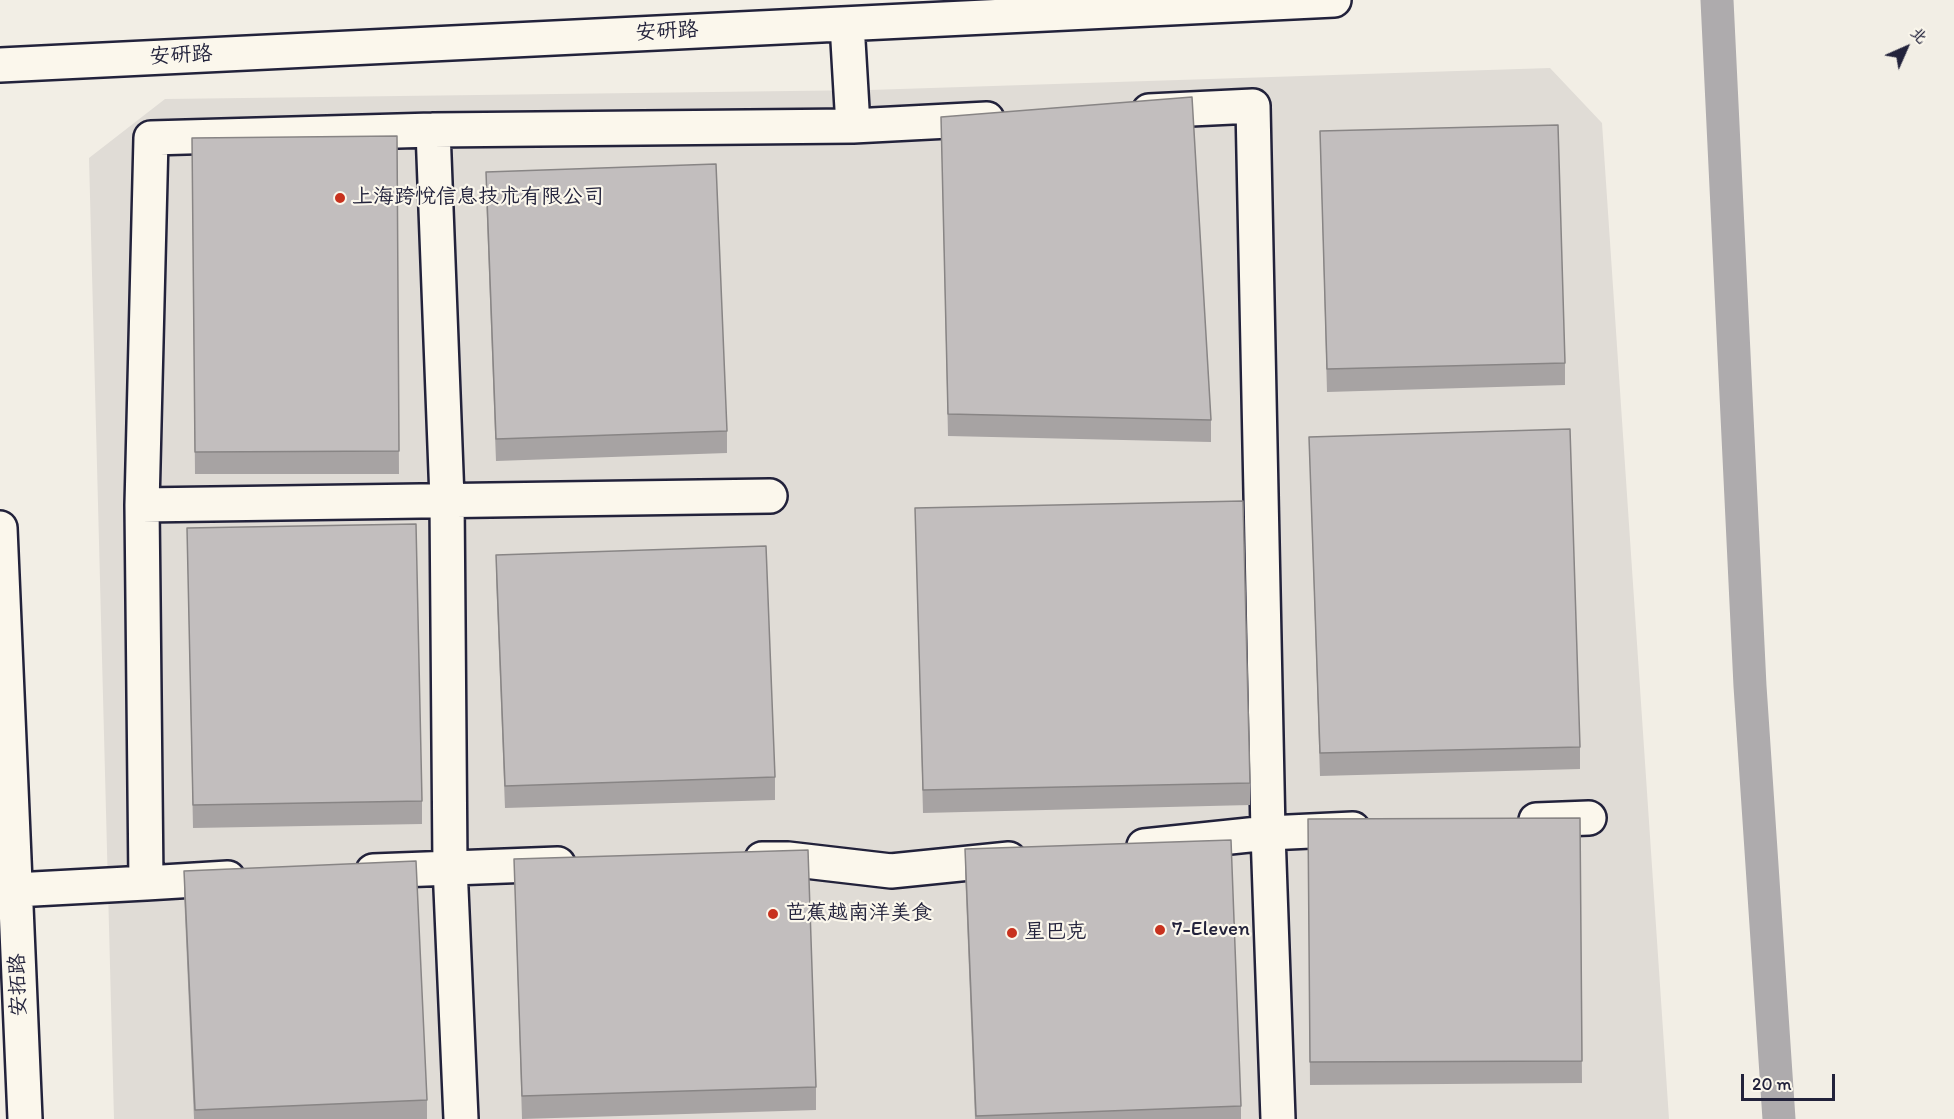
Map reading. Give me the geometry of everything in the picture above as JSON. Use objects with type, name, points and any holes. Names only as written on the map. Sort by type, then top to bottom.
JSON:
[{"type":"street","name":"安研路","points":[[0,65],[1334,0]]},
{"type":"street","points":[[846,24],[853,126]]},
{"type":"street","points":[[1123,112],[1253,106],[1268,833],[1278,1119]]},
{"type":"street","points":[[146,883],[142,505],[151,138],[432,130],[853,126],[1018,118]]},
{"type":"street","points":[[432,130],[447,499],[450,866],[462,1119]]},
{"type":"street","points":[[142,505],[770,496]]},
{"type":"street","name":"安拓路","points":[[0,528],[25,1119]]},
{"type":"street","points":[[1505,822],[1588,818]]},
{"type":"street","points":[[1115,849],[1268,833],[1387,827]]},
{"type":"street","points":[[730,860],[788,859],[891,871],[1044,856]]},
{"type":"street","points":[[345,872],[450,866],[590,863]]},
{"type":"street","points":[[15,890],[263,876]]},
{"type":"shaded area","points":[[1550,68],[1602,123],[1669,1119],[114,1119],[89,158],[165,99],[869,90]]},
{"type":"building","points":[[1192,97],[1211,420],[948,414],[941,117]]},
{"type":"building","points":[[1558,125],[1565,363],[1327,369],[1320,131]]},
{"type":"building","points":[[397,136],[399,451],[195,452],[192,138]]},
{"type":"building","points":[[716,164],[727,431],[496,439],[486,172]]},
{"type":"building","points":[[1570,429],[1580,747],[1320,753],[1309,437]]},
{"type":"building","points":[[1243,501],[1250,783],[923,790],[915,508]]},
{"type":"building","points":[[416,524],[422,801],[193,805],[187,528]]},
{"type":"building","points":[[766,546],[775,777],[505,786],[496,555]]},
{"type":"building","points":[[1580,818],[1582,1061],[1310,1062],[1308,819]]},
{"type":"building","points":[[1231,840],[1241,1106],[976,1116],[965,849]]},
{"type":"building","points":[[808,850],[816,1087],[522,1096],[514,859]]},
{"type":"building","points":[[416,861],[427,1100],[195,1110],[184,871]]},
{"type":"waterway","points":[[1717,0],[1750,686],[1779,1119]]},
{"type":"place","name":"上海跨悦信息技术有限公司","points":[[340,198]]},
{"type":"place","name":"芭蕉越南洋美食","points":[[773,914]]},
{"type":"place","name":"7-Eleven","points":[[1160,930]]},
{"type":"place","name":"星巴克","points":[[1012,933]]}]
